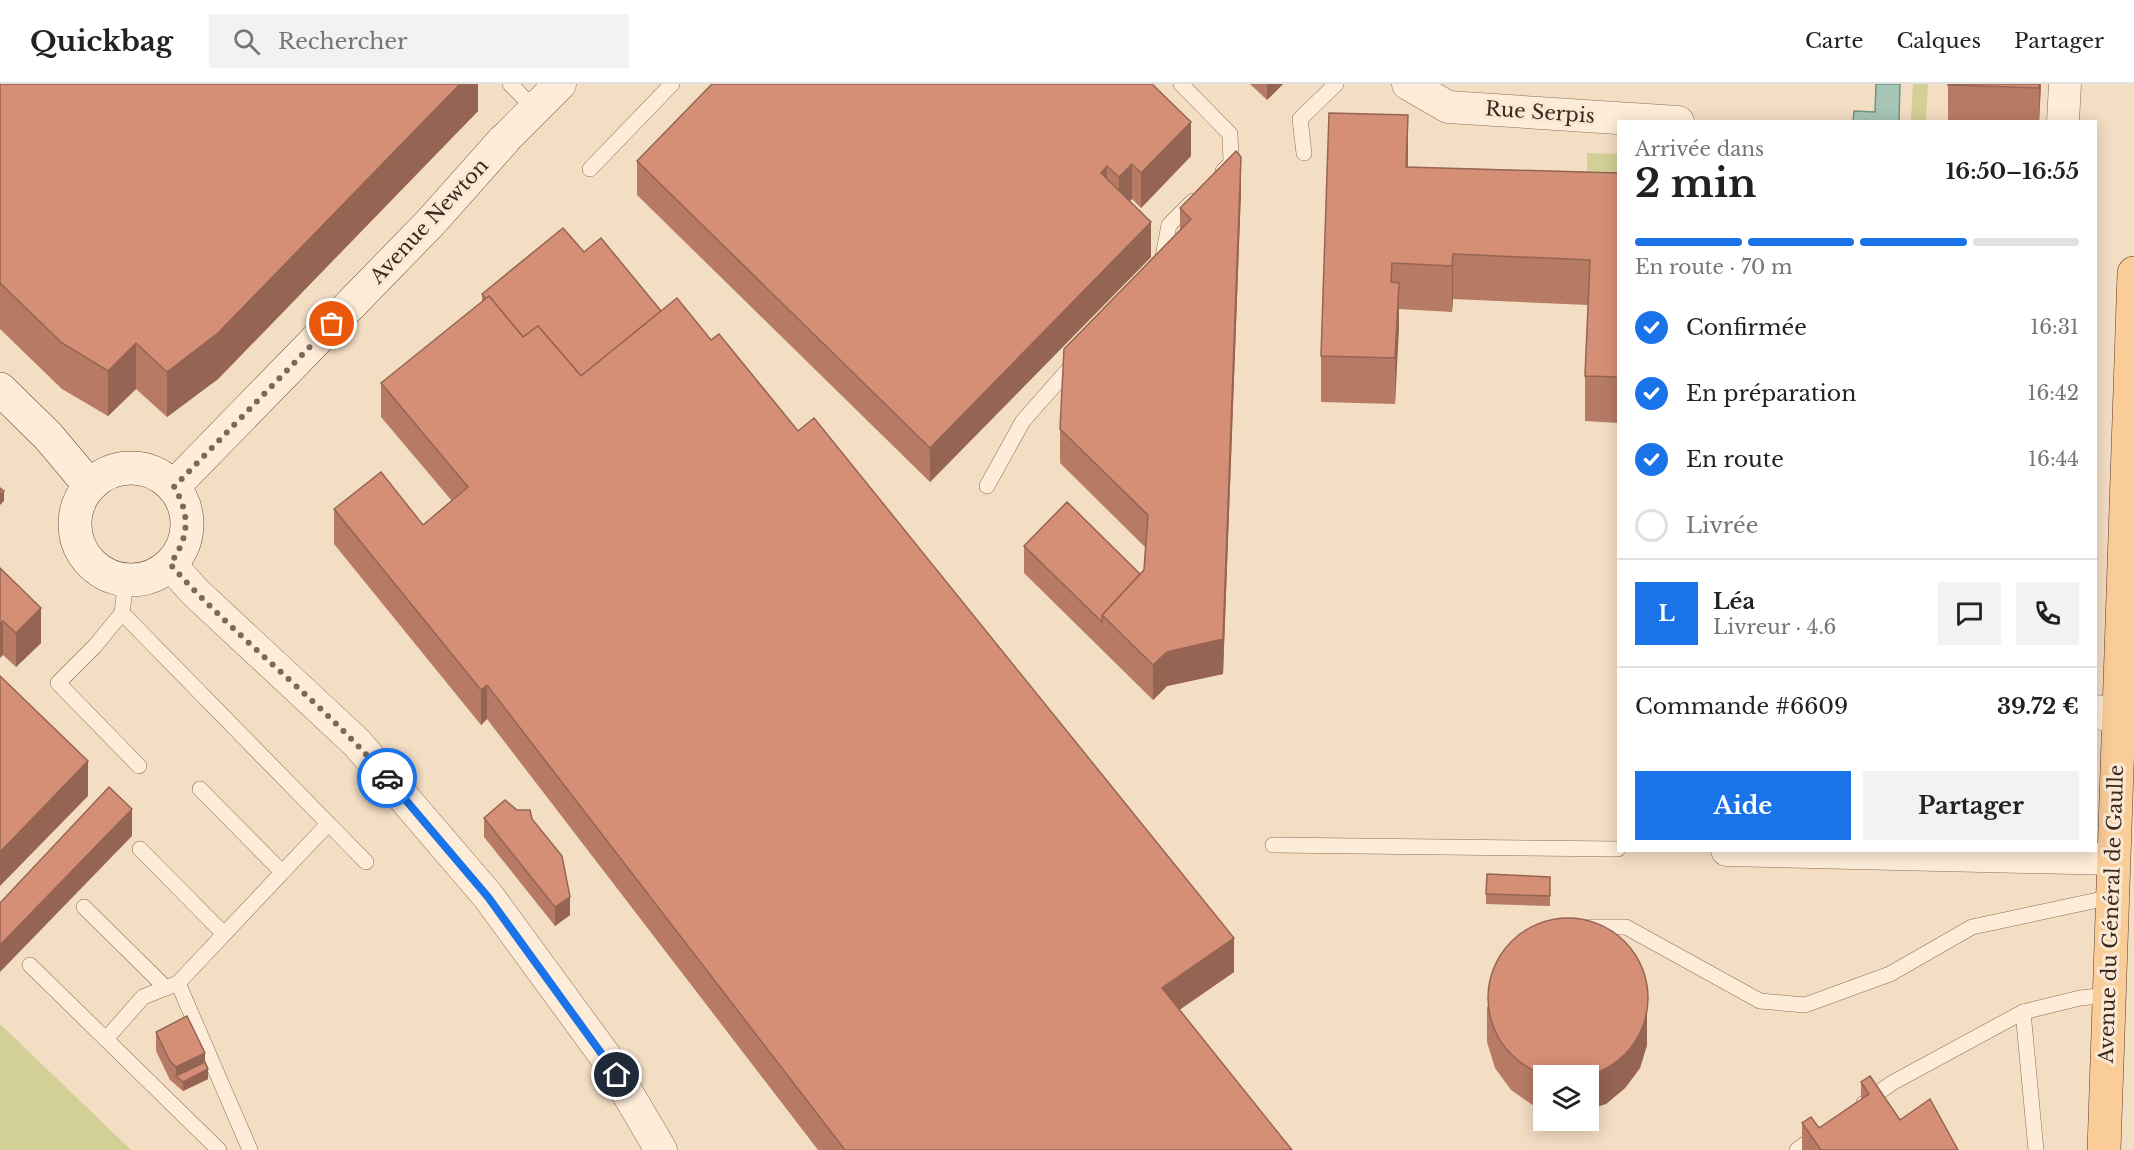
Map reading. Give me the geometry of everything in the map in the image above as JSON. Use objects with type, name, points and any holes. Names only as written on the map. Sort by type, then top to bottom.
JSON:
[{"type":"main road","name":"Avenue Newton","points":[[174,487],[431,222],[504,140]]},
{"type":"main road","name":"Avenue du Général de Gaulle","points":[[2104,1150],[2114,859],[2107,716],[2134,273]]},
{"type":"main road","points":[[0,389],[48,435],[90,486]]},
{"type":"main road","points":[[122,468],[150,472],[174,487],[182,501],[186,518],[186,535],[180,550],[170,564],[142,579],[126,579],[109,575],[94,566],[83,552],[76,536],[75,518],[80,501],[90,486],[104,474],[122,468]]},
{"type":"street","name":"Avenue Newton","points":[[504,140],[560,84]]},
{"type":"street","name":"Rue Serpis","points":[[1408,84],[1448,106],[1649,120]]},
{"type":"street","points":[[2063,120],[2065,84]]},
{"type":"street","points":[[170,564],[195,592],[357,743],[482,890],[608,1060],[661,1150]]},
{"type":"street","points":[[1813,852],[2114,859]]},
{"type":"lane","points":[[510,84],[535,110]]},
{"type":"lane","points":[[590,169],[672,84]]},
{"type":"lane","points":[[1148,278],[1164,260],[1169,225],[1231,163],[1230,135],[1180,84]]},
{"type":"lane","points":[[1304,153],[1300,119],[1336,84]]},
{"type":"lane","points":[[987,486],[1023,421],[1086,349]]},
{"type":"lane","points":[[126,579],[122,613],[95,646],[58,683],[139,766]]},
{"type":"lane","points":[[122,613],[366,862]]},
{"type":"lane","points":[[200,789],[282,872]]},
{"type":"lane","points":[[106,1039],[144,997],[172,985],[224,934],[328,824]]},
{"type":"lane","points":[[1273,844],[1617,849]]},
{"type":"lane","points":[[140,849],[224,934]]},
{"type":"lane","points":[[1572,927],[1626,927],[1760,1001],[1805,1005],[1890,974],[1972,927],[2112,897]]},
{"type":"lane","points":[[84,907],[172,985],[250,1150]]},
{"type":"lane","points":[[30,965],[219,1150]]},
{"type":"lane","points":[[1854,1110],[1892,1083],[2023,1012],[2080,998],[2108,995]]},
{"type":"lane","points":[[2023,1012],[2036,1150]]},
{"type":"lane","points":[[1797,1150],[1835,1123]]},
{"type":"shaded area","points":[[1876,84],[1900,84],[1899,120],[1853,120],[1854,111],[1875,112]]},
{"type":"shaded area","points":[[1913,84],[1928,84],[1926,120],[1911,120]]},
{"type":"shaded area","points":[[1587,153],[1617,154],[1617,203],[1587,201]]},
{"type":"shaded area","points":[[0,1024],[131,1150],[0,1150]]},
{"type":"building","points":[[0,84],[460,84],[218,333],[167,372],[136,343],[108,371],[62,343],[0,283]]},
{"type":"building","points":[[712,84],[1152,84],[1191,122],[1141,173],[1132,164],[1119,177],[1107,166],[1101,173],[1151,222],[930,448],[637,161]]},
{"type":"building","points":[[2039,84],[2039,88],[1948,85]]},
{"type":"building","points":[[1329,113],[1408,115],[1406,167],[1617,173],[1617,377],[1585,376],[1590,260],[1453,254],[1452,266],[1392,263],[1391,282],[1399,283],[1395,358],[1321,356]]},
{"type":"building","points":[[1236,151],[1241,157],[1223,639],[1167,652],[1153,665],[1102,615],[1144,570],[1148,515],[1060,429],[1064,349],[1191,219],[1180,208]]},
{"type":"building","points":[[563,228],[584,252],[601,238],[661,311],[581,376],[538,326],[523,337],[489,296],[486,299],[482,294]]},
{"type":"building","points":[[489,296],[523,337],[538,326],[581,376],[677,298],[711,340],[719,334],[798,431],[814,418],[1234,938],[1162,988],[1292,1150],[845,1150],[487,685],[481,690],[334,509],[381,472],[423,525],[468,487],[381,383]]},
{"type":"building","points":[[1067,502],[1140,574],[1102,615],[1102,622],[1024,546]]},
{"type":"building","points":[[0,568],[41,608],[16,633],[3,621],[0,624]]},
{"type":"building","points":[[0,676],[88,761],[0,852]]},
{"type":"building","points":[[109,787],[132,809],[0,945],[0,903]]},
{"type":"building","points":[[505,800],[517,810],[530,810],[532,819],[562,856],[570,897],[555,907],[484,818]]},
{"type":"building","points":[[1487,874],[1550,877],[1550,896],[1486,894]]},
{"type":"building","points":[[1568,918],[1584,920],[1599,924],[1612,932],[1634,954],[1642,967],[1648,998],[1642,1029],[1624,1054],[1599,1072],[1599,1065],[1533,1065],[1533,1070],[1512,1054],[1502,1042],[1494,1029],[1490,1014],[1488,998],[1490,982],[1494,967],[1502,954],[1524,932],[1537,924],[1552,920]]},
{"type":"building","points":[[187,1016],[205,1053],[176,1067],[170,1061],[156,1032]]},
{"type":"building","points":[[205,1062],[208,1069],[183,1082],[176,1076]]},
{"type":"building","points":[[1870,1076],[1900,1120],[1930,1099],[1958,1150],[1821,1150],[1802,1123],[1811,1117],[1819,1128],[1869,1094],[1861,1082]]},
{"type":"way so far","points":[[332,324],[174,487],[182,501],[186,518],[186,535],[180,550],[170,564],[195,592],[357,743],[387,778]]},
{"type":"route","points":[[387,778],[488,897],[617,1075]]}]
